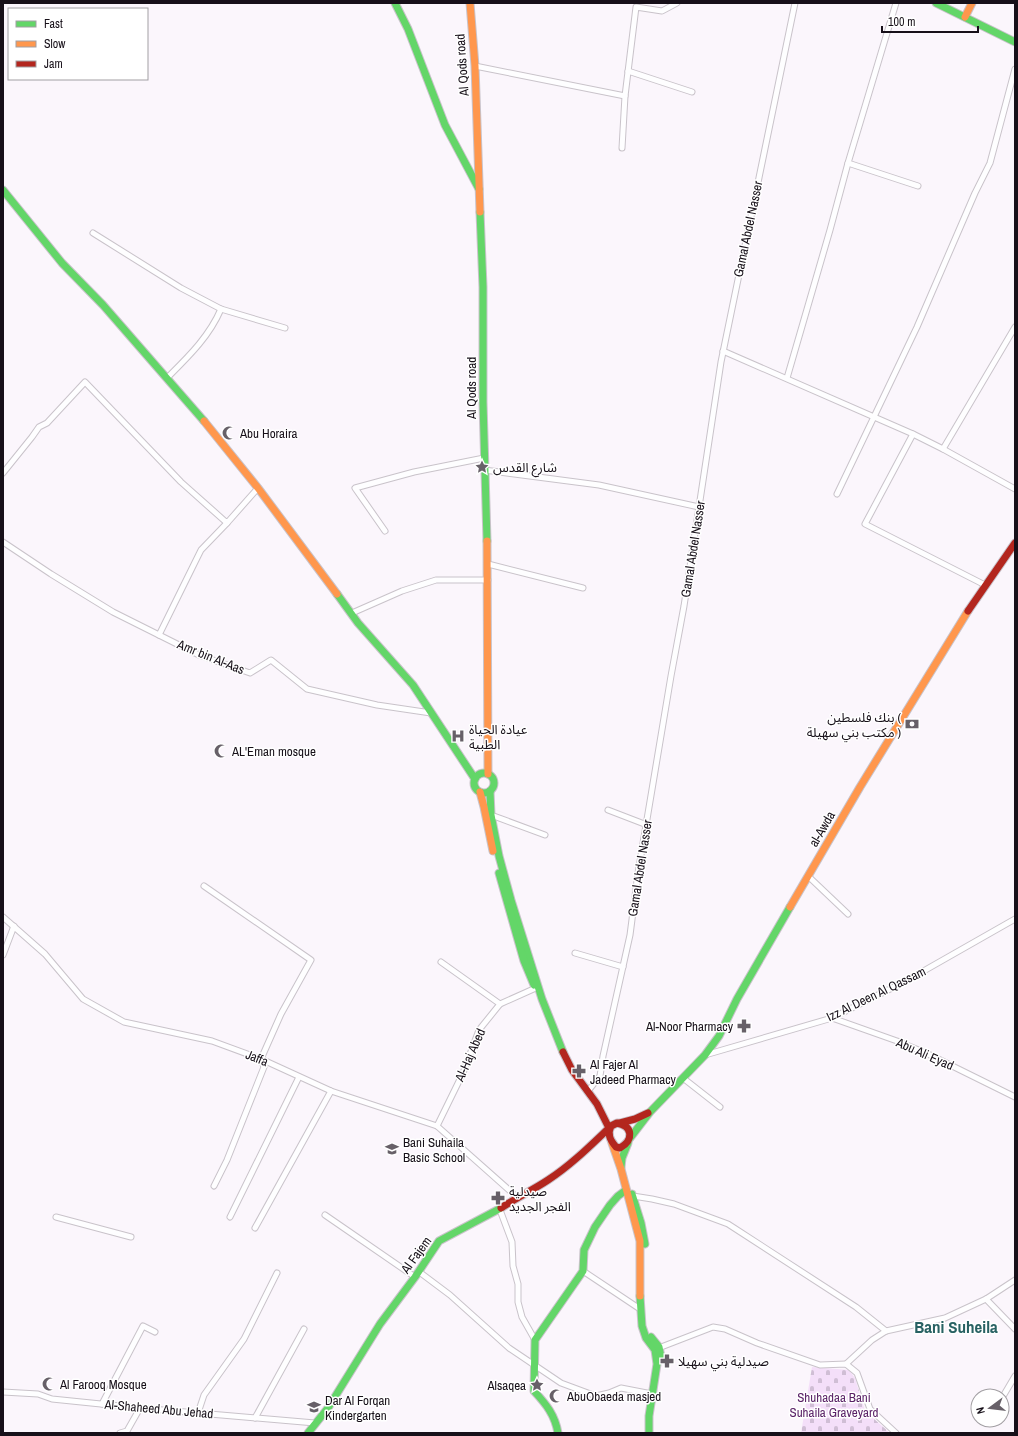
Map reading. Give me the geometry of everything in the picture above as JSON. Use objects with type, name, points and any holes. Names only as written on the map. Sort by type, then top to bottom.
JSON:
[{"type":"main road","points":[[395,3],[408,29],[446,125],[480,190]]},
{"type":"main road","name":"Al Qods road","points":[[470,3],[476,66],[483,287],[484,470],[487,495],[488,564],[488,774]]},
{"type":"main road","points":[[936,3],[1015,42]]},
{"type":"main road","points":[[965,17],[972,3]]},
{"type":"main road","points":[[3,190],[58,257],[103,305],[167,378],[258,488],[352,612],[358,623],[413,685],[457,750],[474,779],[474,787],[480,792],[484,802],[488,833],[505,896],[524,961],[531,980],[537,987]]},
{"type":"main road","name":"al-Awda","points":[[621,1169],[622,1158],[629,1140],[650,1112],[706,1055],[719,1036],[737,999],[808,876],[948,642],[985,585],[1015,543]]},
{"type":"main road","points":[[474,779],[480,773],[488,774],[492,777],[494,783],[490,791],[491,815],[499,856],[537,987],[564,1055],[572,1070],[600,1110],[609,1128],[611,1142],[621,1169],[640,1241],[642,1259],[640,1309],[642,1326],[646,1338],[657,1348],[657,1364],[649,1416],[649,1433]]},
{"type":"main road","points":[[480,792],[485,793],[490,791]]},
{"type":"main road","points":[[594,1143],[604,1139],[611,1142],[615,1148],[621,1148],[629,1140],[628,1128],[624,1124],[619,1123],[600,1110]]},
{"type":"main road","name":"al-Awda","points":[[619,1123],[635,1119],[650,1112]]},
{"type":"main road","points":[[609,1128],[612,1125],[619,1123]]},
{"type":"main road","name":"Al Fajem","points":[[308,1433],[328,1408],[380,1324],[439,1241],[500,1210],[517,1197],[550,1179],[594,1143],[609,1128]]},
{"type":"main road","points":[[625,1187],[630,1190],[633,1196],[641,1223],[645,1244],[645,1319],[649,1336],[657,1348],[662,1365],[654,1414],[654,1433]]},
{"type":"main road","points":[[558,1433],[555,1416],[534,1391],[535,1340],[583,1271],[584,1250],[590,1236],[610,1205],[625,1187]]},
{"type":"street","points":[[622,148],[625,96],[636,7],[662,11],[677,3]]},
{"type":"street","name":"Gamal Abdel Nasser","points":[[588,1091],[600,1076],[603,1056],[630,935],[671,676],[684,606],[723,351],[795,3]]},
{"type":"street","points":[[787,378],[848,162],[896,3]]},
{"type":"street","points":[[476,66],[625,96]]},
{"type":"street","points":[[837,494],[917,327],[975,193],[990,163],[1015,69]]},
{"type":"street","points":[[628,71],[692,92]]},
{"type":"street","points":[[848,162],[918,186]]},
{"type":"street","points":[[93,233],[181,288],[221,309],[285,328]]},
{"type":"street","points":[[167,378],[203,341],[221,309]]},
{"type":"street","points":[[944,449],[1015,327]]},
{"type":"street","points":[[723,351],[913,434],[944,449],[1015,489]]},
{"type":"street","points":[[3,473],[39,427],[47,423],[85,382],[181,482],[227,523]]},
{"type":"street","points":[[913,434],[865,524],[985,585]]},
{"type":"street","points":[[385,531],[355,488],[414,472],[484,458]]},
{"type":"street","points":[[484,470],[599,485],[699,507]]},
{"type":"street","points":[[159,635],[201,550],[258,488]]},
{"type":"street","name":"Amr bin Al-Aas","points":[[3,542],[51,574],[113,612],[199,655],[250,673],[271,660],[308,689],[377,705],[431,713]]},
{"type":"street","points":[[488,564],[582,588]]},
{"type":"street","points":[[352,612],[402,591],[436,580],[488,580]]},
{"type":"street","points":[[608,810],[647,824]]},
{"type":"street","points":[[491,815],[545,835]]},
{"type":"street","points":[[808,876],[848,914]]},
{"type":"street","points":[[204,886],[311,960],[281,1014],[261,1059],[264,1067],[227,1160],[214,1186]]},
{"type":"street","name":"Jaffa","points":[[3,917],[45,954],[83,999],[124,1022],[212,1042],[261,1059],[331,1091],[437,1126],[517,1197]]},
{"type":"street","name":"Izz Al Deen Al Qassam","points":[[706,1055],[832,1018],[906,982],[1015,919]]},
{"type":"street","points":[[3,955],[14,926]]},
{"type":"street","points":[[575,953],[623,967]]},
{"type":"street","points":[[441,962],[500,1004]]},
{"type":"street","name":"Al-Haj Abed","points":[[437,1126],[463,1073],[479,1030],[500,1004],[537,987]]},
{"type":"street","name":"Abu Ali Eyad","points":[[832,1018],[897,1041],[928,1054],[1015,1097]]},
{"type":"street","points":[[230,1217],[299,1077]]},
{"type":"street","points":[[683,1078],[720,1107]]},
{"type":"street","points":[[255,1228],[331,1091]]},
{"type":"street","points":[[633,1196],[674,1204],[728,1224],[856,1307],[886,1331]]},
{"type":"street","points":[[500,1210],[512,1242],[513,1266],[518,1284],[518,1302],[522,1317],[535,1340]]},
{"type":"street","points":[[326,1215],[450,1295],[509,1348],[561,1383],[596,1396],[621,1388],[652,1394]]},
{"type":"street","points":[[56,1217],[131,1237]]},
{"type":"street","points":[[583,1271],[640,1309]]},
{"type":"street","points":[[198,1413],[204,1395],[244,1339],[277,1273]]},
{"type":"street","points":[[846,1364],[872,1340],[886,1331],[945,1318],[986,1299],[1015,1280]]},
{"type":"street","points":[[986,1299],[1015,1329]]},
{"type":"street","points":[[102,1404],[143,1326],[155,1332]]},
{"type":"street","points":[[657,1348],[713,1327],[717,1327],[820,1365],[846,1364],[858,1373],[870,1409],[896,1433]]},
{"type":"street","points":[[255,1418],[304,1329]]},
{"type":"street","points":[[1008,1388],[1015,1376]]},
{"type":"street","name":"Al-Shaheed Abu Jehad","points":[[3,1392],[16,1394],[38,1394],[52,1399],[140,1408],[315,1423]]},
{"type":"street","points":[[120,1433],[127,1431],[140,1408]]},
{"type":"green space","name":"Shuhadaa Bani Suhaila Graveyard","points":[[812,1367],[849,1370],[855,1378],[865,1411],[890,1433],[801,1433]]},
{"type":"traffic: fast","points":[[395,3],[408,29],[445,125],[479,189]]},
{"type":"traffic: fast","points":[[936,3],[1015,42]]},
{"type":"traffic: fast","points":[[3,190],[62,263],[103,305],[204,421]]},
{"type":"traffic: fast","points":[[480,212],[483,287],[483,402],[487,541]]},
{"type":"traffic: fast","points":[[337,594],[358,623],[413,685],[475,779]]},
{"type":"traffic: fast","points":[[480,773],[488,773],[494,779],[494,783],[494,787],[488,793],[480,793],[474,787],[474,779],[480,773]]},
{"type":"traffic: fast","points":[[490,791],[491,815],[499,856],[511,900],[542,999],[563,1052]]},
{"type":"traffic: fast","points":[[499,873],[524,961],[534,985]]},
{"type":"traffic: fast","points":[[630,1138],[650,1112],[705,1055],[719,1036],[737,999],[790,907]]},
{"type":"traffic: fast","points":[[621,1167],[622,1158],[628,1143]]},
{"type":"traffic: fast","points":[[558,1433],[555,1421],[549,1410],[534,1391],[535,1340],[583,1271],[584,1250],[595,1227],[610,1205],[626,1190]]},
{"type":"traffic: fast","points":[[632,1194],[641,1223],[645,1244]]},
{"type":"traffic: fast","points":[[308,1433],[328,1408],[380,1324],[415,1277],[439,1241],[501,1208]]},
{"type":"traffic: fast","points":[[640,1296],[642,1326],[646,1338],[655,1350],[657,1364],[649,1416],[649,1433]]},
{"type":"traffic: fast","points":[[651,1337],[659,1347],[661,1357]]},
{"type":"traffic: slow","points":[[470,3],[475,66],[480,212]]},
{"type":"traffic: slow","points":[[965,17],[972,3]]},
{"type":"traffic: slow","points":[[204,421],[258,488],[337,594]]},
{"type":"traffic: slow","points":[[487,541],[488,774]]},
{"type":"traffic: slow","points":[[790,907],[860,787],[968,611]]},
{"type":"traffic: slow","points":[[480,792],[493,851]]},
{"type":"traffic: slow","points":[[612,1143],[621,1169],[640,1241],[640,1296]]},
{"type":"traffic: jam","points":[[968,611],[1015,543]]},
{"type":"traffic: jam","points":[[501,1208],[542,1184],[565,1168],[609,1128],[597,1104],[572,1070],[563,1052]]},
{"type":"traffic: jam","points":[[620,1123],[635,1119],[648,1113]]},
{"type":"traffic: jam","points":[[617,1123],[626,1127],[630,1134],[628,1141],[620,1148],[616,1147],[609,1134],[611,1126],[617,1123]]},
{"type":"place","name":"Abu Horaira","points":[[229,433]]},
{"type":"place","name":"شارع القدس","points":[[482,467]]},
{"type":"place","name":"بنك فلسطين ( مكتب بني سهيلة )","points":[[912,724]]},
{"type":"place","name":"عيادة الحياة الطبية","points":[[458,736]]},
{"type":"place","name":"AL'Eman mosque","points":[[221,751]]},
{"type":"place","name":"Al-Noor Pharmacy","points":[[744,1026]]},
{"type":"place","name":"Al Fajer Al Jadeed Pharmacy","points":[[579,1071]]},
{"type":"place","name":"Bani Suhaila Basic School","points":[[392,1149]]},
{"type":"place","name":"صيدلية الفجر الجديد","points":[[498,1198]]},
{"type":"place","name":"صيدلية بني سهيلا","points":[[667,1361]]},
{"type":"place","name":"Al Farooq Mosque","points":[[49,1384]]},
{"type":"place","name":"Alsaqea","points":[[537,1385]]},
{"type":"place","name":"AbuObaeda masjed","points":[[556,1396]]},
{"type":"place","name":"Dar Al Forqan Kindergarten","points":[[314,1407]]},
{"type":"district","name":"Bani Suheila","points":[[956,1326]]}]
